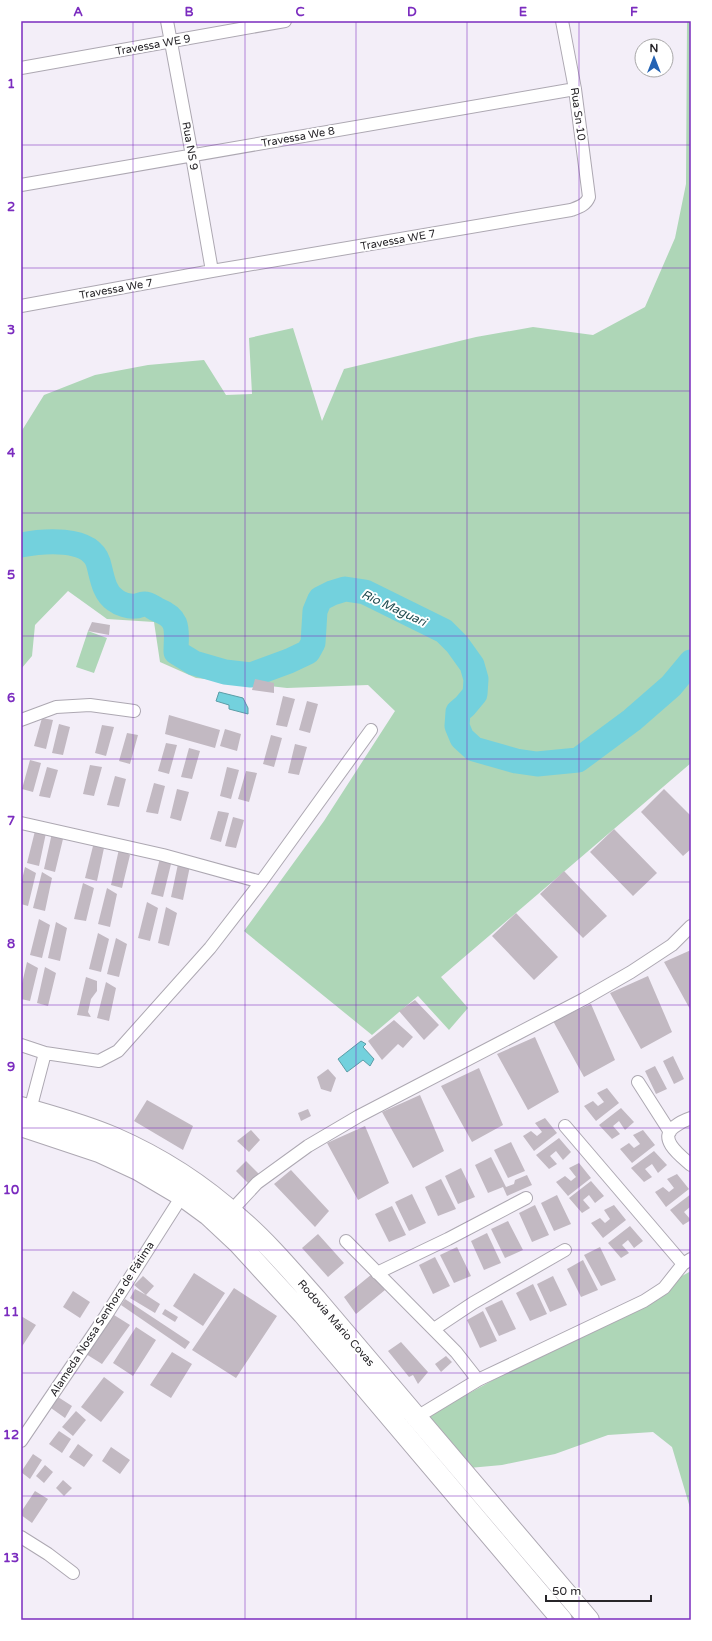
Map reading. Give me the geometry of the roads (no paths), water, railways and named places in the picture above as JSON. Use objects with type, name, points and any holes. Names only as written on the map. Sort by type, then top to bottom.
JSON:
[{"type":"main road","name":"Rodovia Mário Covas","points":[[24,1114],[71,1122],[106,1134],[147,1153],[192,1182],[231,1211],[279,1258],[417,1417],[589,1620]]},
{"type":"main road","name":"Rodovia Mário Covas","points":[[24,1114],[138,1170],[182,1196],[208,1215],[239,1244],[303,1314],[562,1620]]},
{"type":"main road","points":[[446,1484],[463,1471]]},
{"type":"street","name":"Rua NS 9","points":[[166,21],[192,155],[212,271]]},
{"type":"street","name":"Travessa WE 9","points":[[21,68],[286,21]]},
{"type":"street","name":"Rua Sn 10","points":[[562,21],[574,89],[589,197],[583,205]]},
{"type":"street","name":"Travessa We 8","points":[[21,185],[574,89]]},
{"type":"street","name":"Travessa WE 7","points":[[212,271],[564,212],[583,205]]},
{"type":"street","name":"Travessa We 7","points":[[21,306],[212,271]]},
{"type":"street","points":[[21,720],[56,707],[90,705],[134,711]]},
{"type":"street","points":[[21,1045],[45,1053],[99,1061],[118,1051],[210,948],[261,882],[371,730]]},
{"type":"street","points":[[21,823],[162,855],[261,882]]},
{"type":"street","points":[[231,1211],[257,1183],[308,1146],[364,1114],[584,999],[631,972],[672,945],[691,926]]},
{"type":"street","points":[[672,945],[691,939]]},
{"type":"street","points":[[24,1114],[45,1053]]},
{"type":"street","points":[[638,1082],[670,1132]]},
{"type":"street","points":[[691,1118],[672,1128],[669,1141],[674,1150],[691,1165]]},
{"type":"street","points":[[417,1417],[478,1380],[644,1300],[664,1288],[687,1262],[565,1126]]},
{"type":"street","name":"Alameda Nossa Senhora de Fátima","points":[[21,1441],[105,1317],[182,1196]]},
{"type":"street","points":[[377,1273],[448,1239],[526,1198]]},
{"type":"street","points":[[346,1241],[456,1352],[478,1380]]},
{"type":"street","points":[[434,1329],[473,1303],[565,1250]]},
{"type":"street","points":[[21,1538],[48,1554],[73,1573]]},
{"type":"water","points":[[219,692],[243,698],[248,708],[248,714],[229,709],[229,705],[216,701]]},
{"type":"water","points":[[361,1041],[366,1044],[363,1047],[374,1059],[370,1066],[363,1060],[347,1072],[338,1059]]},
{"type":"waterway","name":"Rio Maguari","points":[[21,545],[41,542],[64,542],[85,548],[93,554],[98,562],[105,588],[111,597],[125,605],[150,605],[171,617],[176,626],[176,652],[194,663],[225,672],[251,675],[289,661],[308,652],[313,643],[315,611],[320,599],[345,589],[365,592],[444,631],[457,644],[472,665],[476,679],[475,694],[458,712],[457,726],[462,738],[474,749],[516,761],[537,764],[578,760],[632,720],[671,686],[691,662]]}]
